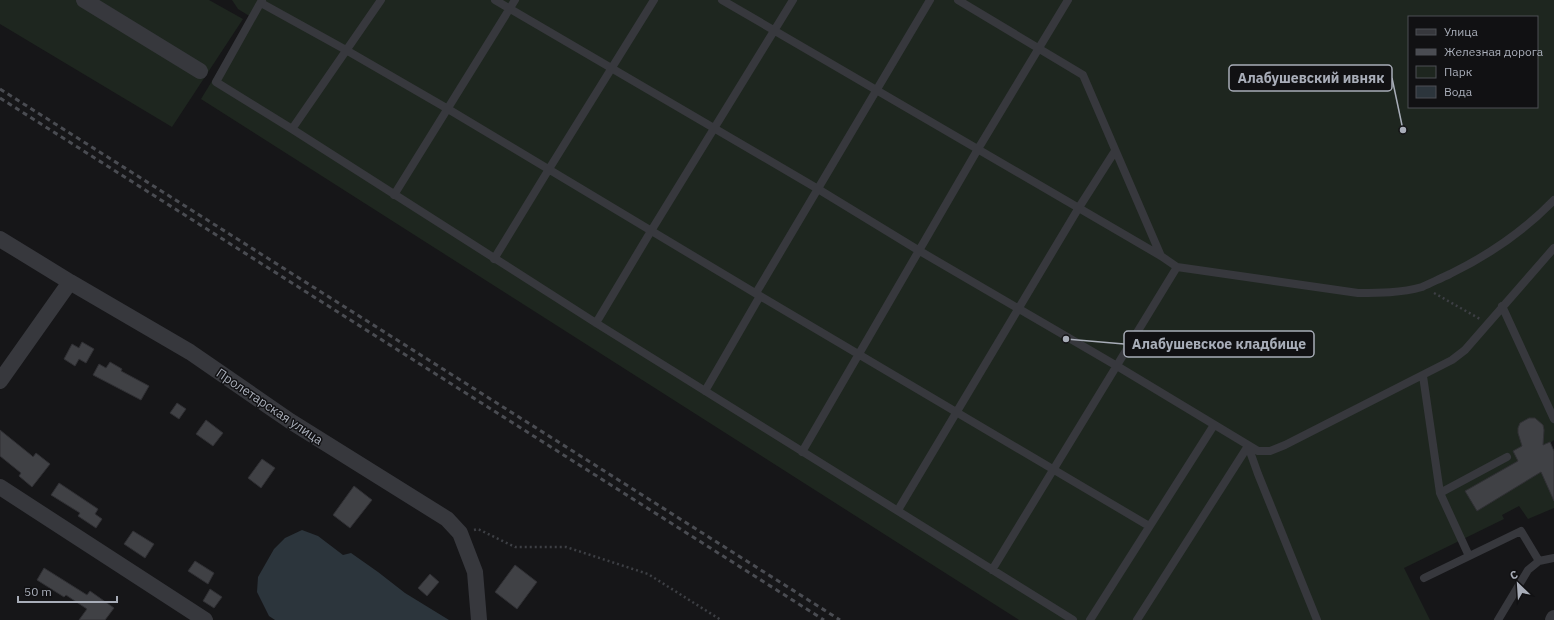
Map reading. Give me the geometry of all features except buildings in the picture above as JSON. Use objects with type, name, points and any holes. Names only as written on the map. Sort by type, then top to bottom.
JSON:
[{"type":"street","points":[[84,0],[200,71]]},
{"type":"street","name":"Пролетарская улица","points":[[0,239],[190,352],[290,421],[447,519],[460,533],[475,572],[479,620]]},
{"type":"street","points":[[0,381],[70,282]]},
{"type":"street","points":[[0,487],[206,620]]},
{"type":"lane","points":[[292,129],[381,0]]},
{"type":"lane","points":[[495,0],[818,189],[1018,310],[1117,366],[1258,451],[1270,451],[1285,446],[1452,360],[1465,350],[1554,248]]},
{"type":"lane","points":[[394,195],[515,0]]},
{"type":"lane","points":[[494,259],[654,0]]},
{"type":"lane","points":[[722,0],[1078,209],[1161,256],[1177,267],[1358,293],[1381,293],[1422,286],[1468,265],[1497,248],[1531,222],[1554,200]]},
{"type":"lane","points":[[596,323],[651,230],[794,0]]},
{"type":"lane","points":[[706,391],[818,189],[930,0]]},
{"type":"lane","points":[[958,0],[1083,75],[1161,256]]},
{"type":"lane","points":[[802,452],[918,250],[1068,0]]},
{"type":"lane","points":[[1073,620],[494,259],[216,82],[262,2],[448,109],[1052,470],[1149,526]]},
{"type":"lane","points":[[898,510],[1078,209],[1116,151]]},
{"type":"lane","points":[[992,570],[1177,267]]},
{"type":"lane","points":[[1502,306],[1554,419]]},
{"type":"lane","points":[[1423,376],[1440,493],[1469,556]]},
{"type":"lane","points":[[1090,620],[1214,425]]},
{"type":"lane","points":[[1137,620],[1248,446]]},
{"type":"lane","points":[[1248,446],[1317,620]]},
{"type":"lane","points":[[1440,493],[1507,456]]},
{"type":"lane","points":[[1424,578],[1521,531],[1539,561]]},
{"type":"lane","points":[[1498,620],[1528,570],[1539,561],[1554,558]]},
{"type":"path","points":[[1422,286],[1488,323]]},
{"type":"path","points":[[460,533],[478,529],[515,547],[566,548],[648,574],[721,620]]},
{"type":"green space","points":[[0,0],[209,0],[243,19],[172,127],[0,24]]},
{"type":"green space","points":[[232,0],[1554,0],[1554,440],[1550,443],[1554,451],[1554,508],[1528,519],[1519,506],[1502,515],[1504,519],[1404,568],[1430,620],[1019,620],[201,99],[251,17],[238,9]]},
{"type":"water","points":[[302,530],[318,536],[343,555],[351,553],[405,593],[449,620],[275,620],[269,616],[257,592],[258,577],[274,549],[285,538]]},
{"type":"railway","points":[[0,89],[840,620]]},
{"type":"railway","points":[[0,98],[824,620]]},
{"type":"place","name":"Алабушевский ивняк","points":[[1403,130]]},
{"type":"place","name":"Алабушевское кладбище","points":[[1066,339]]}]
